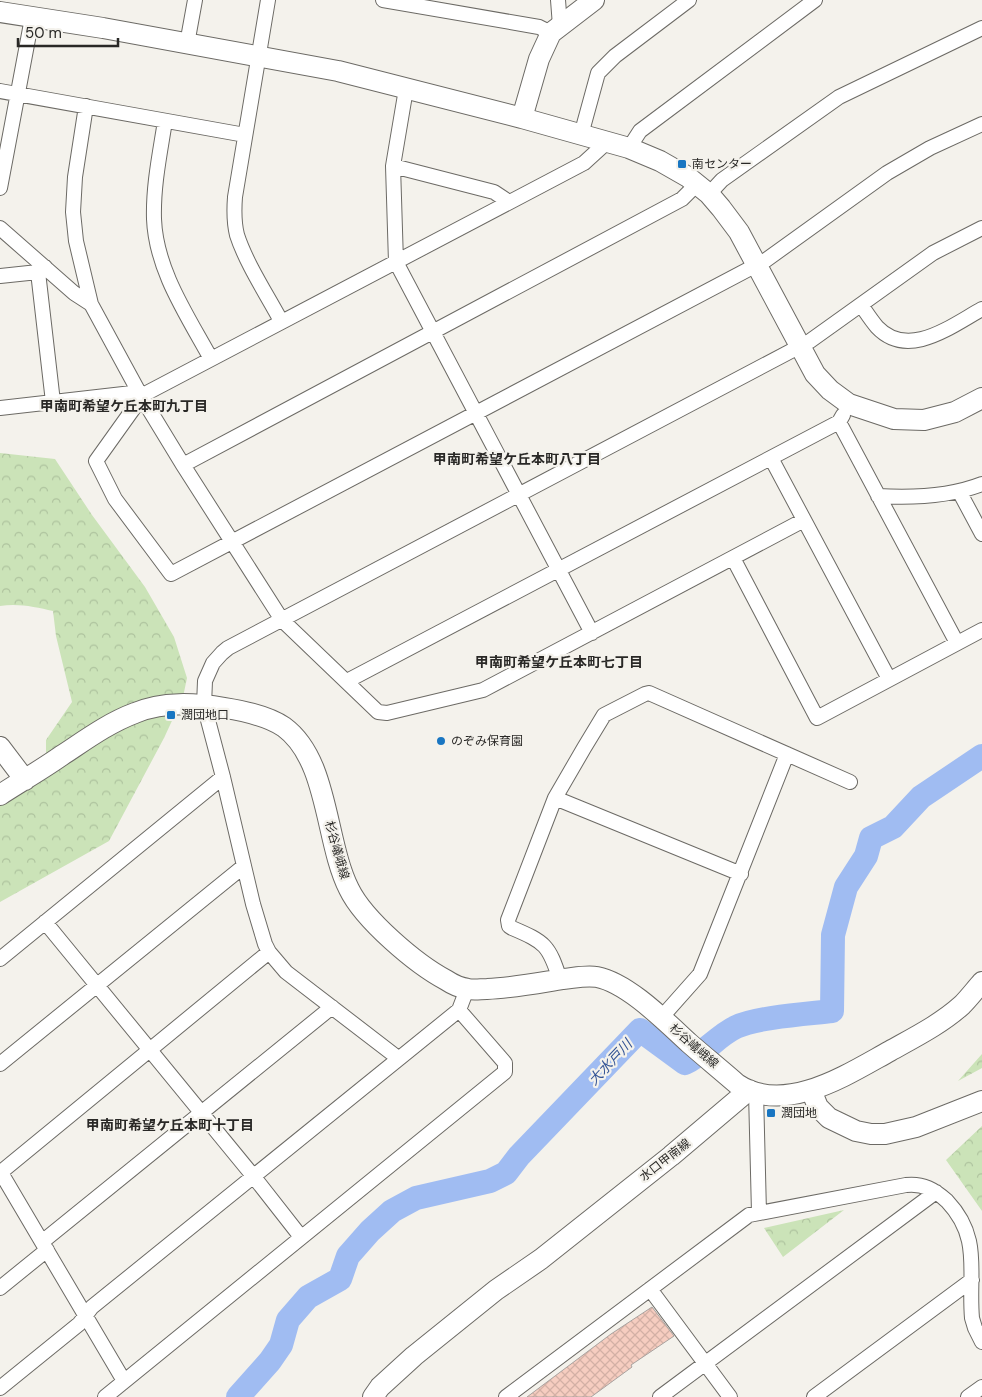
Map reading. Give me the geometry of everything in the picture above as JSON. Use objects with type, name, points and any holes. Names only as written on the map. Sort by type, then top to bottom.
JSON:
[{"type":"main road","points":[[522,118],[539,59],[556,29],[594,0]]},
{"type":"main road","points":[[0,12],[103,28],[258,58],[338,71],[522,118],[629,148],[660,161],[703,189],[739,232],[798,346],[815,374],[830,390],[850,404],[894,419],[924,420],[954,412],[982,398]]},
{"type":"main road","name":"杉谷嶬峨線","points":[[0,795],[81,742],[134,713],[154,706],[204,705],[260,717],[282,726],[292,734],[305,751],[318,782],[340,866],[349,890],[366,916],[418,961],[445,980],[467,989],[519,986],[583,977],[596,977],[612,982],[626,990],[661,1018],[737,1084],[752,1091]]},
{"type":"main road","points":[[0,747],[25,780]]},
{"type":"main road","points":[[752,1091],[775,1096],[811,1090],[843,1077],[927,1030],[962,1005],[982,982]]},
{"type":"main road","points":[[811,1090],[818,1107],[829,1118],[856,1131],[871,1134],[885,1134],[916,1127],[982,1100]]},
{"type":"main road","name":"水口甲南線","points":[[373,1397],[380,1387],[414,1356],[496,1290],[541,1259],[752,1091]]},
{"type":"street","points":[[187,44],[195,0]]},
{"type":"street","points":[[268,0],[235,197],[235,223],[243,250],[281,321]]},
{"type":"street","points":[[383,0],[539,28],[556,29],[558,0]]},
{"type":"street","points":[[581,135],[598,74],[615,56],[689,0]]},
{"type":"street","points":[[629,148],[640,131],[815,0]]},
{"type":"street","points":[[0,188],[32,18]]},
{"type":"street","points":[[183,465],[682,199],[722,180],[839,97],[982,28]]},
{"type":"street","points":[[406,89],[393,166],[396,262],[592,633]]},
{"type":"street","points":[[0,91],[245,135]]},
{"type":"street","points":[[86,106],[75,177],[73,212],[76,241],[91,304],[141,396],[282,620],[378,712],[387,713],[483,690],[804,520]]},
{"type":"street","points":[[166,121],[155,189],[154,220],[158,249],[169,281],[210,359]]},
{"type":"street","points":[[607,142],[584,162],[141,396],[96,461],[115,499],[171,574],[756,265],[887,174],[930,148],[982,124]]},
{"type":"street","points":[[393,166],[494,192],[509,202]]},
{"type":"street","points":[[0,228],[42,269],[91,304]]},
{"type":"street","points":[[398,1058],[286,972],[269,952],[260,932],[224,777],[204,705],[205,681],[213,663],[222,653],[282,620],[810,341],[933,253],[982,228]]},
{"type":"street","points":[[0,276],[42,269]]},
{"type":"street","points":[[42,269],[53,402]]},
{"type":"street","points":[[861,305],[877,327],[886,334],[895,339],[912,342],[927,339],[982,310]]},
{"type":"street","points":[[0,408],[132,393],[141,396]]},
{"type":"street","points":[[346,681],[839,422],[850,404]]},
{"type":"street","points":[[839,422],[956,643]]},
{"type":"street","points":[[771,458],[889,679]]},
{"type":"street","points":[[878,496],[922,496],[959,491],[982,484]]},
{"type":"street","points":[[959,491],[982,534]]},
{"type":"street","points":[[733,558],[817,718],[982,630]]},
{"type":"street","points":[[560,980],[554,962],[546,947],[537,939],[512,928],[508,920],[555,798],[604,715],[649,693],[850,782]]},
{"type":"street","points":[[661,1018],[700,974],[741,874],[786,754]]},
{"type":"street","points":[[0,959],[224,777]]},
{"type":"street","points":[[555,798],[741,874]]},
{"type":"street","points":[[0,1064],[244,866]]},
{"type":"street","points":[[45,922],[254,1176],[301,1238]]},
{"type":"street","points":[[124,1381],[0,1171],[269,952]]},
{"type":"street","points":[[0,1388],[79,1324],[92,1307],[459,1010],[467,989]]},
{"type":"street","points":[[0,1288],[44,1246],[332,1007]]},
{"type":"street","points":[[105,1397],[505,1072],[505,1063],[459,1010]]},
{"type":"street","points":[[752,1091],[758,1213]]},
{"type":"street","points":[[506,1397],[749,1215],[906,1185],[919,1185],[936,1192],[957,1212],[971,1238],[972,1318],[982,1342]]},
{"type":"street","points":[[660,1397],[936,1192]]},
{"type":"street","points":[[814,1397],[972,1280]]},
{"type":"street","points":[[650,1289],[730,1397]]},
{"type":"street","points":[[968,1397],[982,1387]]},
{"type":"green space","points":[[0,453],[55,459],[92,515],[145,587],[174,637],[187,678],[183,697],[164,738],[109,841],[0,902],[0,803],[46,774],[46,740],[72,702],[56,636],[53,611],[20,605],[0,606]]},
{"type":"green space","points":[[982,1054],[982,1068],[958,1081]]},
{"type":"green space","points":[[982,1126],[982,1211],[946,1160]]},
{"type":"green space","points":[[844,1210],[783,1257],[764,1228]]},
{"type":"building","points":[[652,1307],[674,1336],[631,1365],[632,1367],[591,1397],[527,1397],[611,1334]]},
{"type":"waterway","name":"大水戸川","points":[[238,1397],[270,1361],[281,1345],[288,1320],[308,1297],[340,1279],[348,1256],[370,1231],[392,1211],[416,1198],[490,1181],[506,1173],[519,1156],[640,1030],[685,1063],[736,1027],[782,1016],[832,1011],[833,935],[846,887],[866,856],[871,838],[893,827],[921,797],[982,756]]},
{"type":"place","name":"南センター","points":[[682,164]]},
{"type":"place","name":"潤団地口","points":[[171,715]]},
{"type":"place","name":"のぞみ保育園","points":[[441,741]]},
{"type":"place","name":"潤団地","points":[[771,1113]]},
{"type":"district","name":"甲南町希望ケ丘本町九丁目","points":[[124,406]]},
{"type":"district","name":"甲南町希望ケ丘本町八丁目","points":[[517,459]]},
{"type":"district","name":"甲南町希望ケ丘本町七丁目","points":[[559,662]]},
{"type":"district","name":"甲南町希望ケ丘本町十丁目","points":[[170,1125]]}]
